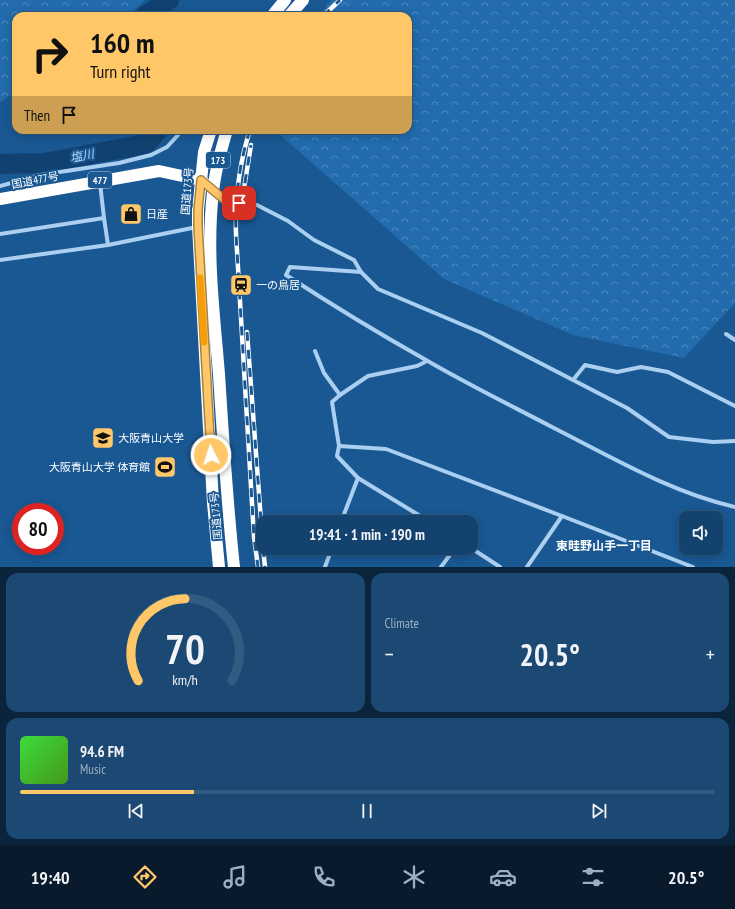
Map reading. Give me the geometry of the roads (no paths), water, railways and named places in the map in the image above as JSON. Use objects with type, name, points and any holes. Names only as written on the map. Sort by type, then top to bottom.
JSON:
[{"type":"highway","points":[[275,12],[285,0]]},
{"type":"highway","points":[[292,12],[303,0]]},
{"type":"highway","name":"国道173号","points":[[209,134],[204,152],[198,210],[198,226],[219,567]]},
{"type":"highway","name":"国道173号","points":[[226,134],[218,163],[213,191],[210,230],[212,280],[229,520],[234,567]]},
{"type":"highway","name":"国道477号","points":[[0,198],[159,171],[201,180]]},
{"type":"highway","points":[[201,180],[213,191]]},
{"type":"street","points":[[0,186],[40,175],[118,163],[151,155],[167,147],[178,134]]},
{"type":"street","points":[[99,180],[108,245]]},
{"type":"street","points":[[213,191],[226,201],[257,206],[288,221],[314,240],[354,260],[361,272],[378,289],[482,334],[573,380],[628,408],[669,437],[713,442],[735,441]]},
{"type":"street","points":[[0,234],[104,218]]},
{"type":"street","points":[[0,260],[108,245],[198,226]]},
{"type":"street","points":[[361,272],[290,268],[286,275],[343,312],[427,361],[609,456],[671,487],[735,507]]},
{"type":"street","points":[[726,334],[735,340]]},
{"type":"street","points":[[315,351],[324,373],[340,394]]},
{"type":"street","points":[[419,515],[358,478],[337,456],[339,446],[332,402],[340,394],[368,376],[417,366],[427,361]]},
{"type":"street","points":[[573,380],[585,365],[617,372],[641,367],[668,372],[735,406]]},
{"type":"street","points":[[339,446],[386,448],[693,567]]},
{"type":"street","points":[[345,515],[358,478]]},
{"type":"street","points":[[527,567],[562,516]]},
{"type":"street","points":[[478,553],[500,567]]},
{"type":"street","points":[[325,567],[329,555]]},
{"type":"street","points":[[441,567],[450,555]]},
{"type":"waterway","name":"塩川","points":[[151,12],[169,0]]},
{"type":"waterway","name":"塩川","points":[[0,164],[44,163],[146,144],[155,134]]},
{"type":"railway","points":[[327,12],[340,0]]},
{"type":"railway","points":[[249,134],[238,181],[236,234],[254,537],[258,567]]},
{"type":"railway","points":[[242,201],[251,145]]},
{"type":"railway","points":[[247,332],[261,515]]},
{"type":"railway","points":[[264,555],[265,567]]},
{"type":"place","name":"日産","points":[[131,214]]},
{"type":"place","name":"一の鳥居","points":[[241,285]]},
{"type":"place","name":"大阪青山大学","points":[[103,438]]},
{"type":"place","name":"大阪青山大学 体育館","points":[[165,467]]},
{"type":"district","name":"東畦野山手一丁目","points":[[604,546]]}]
